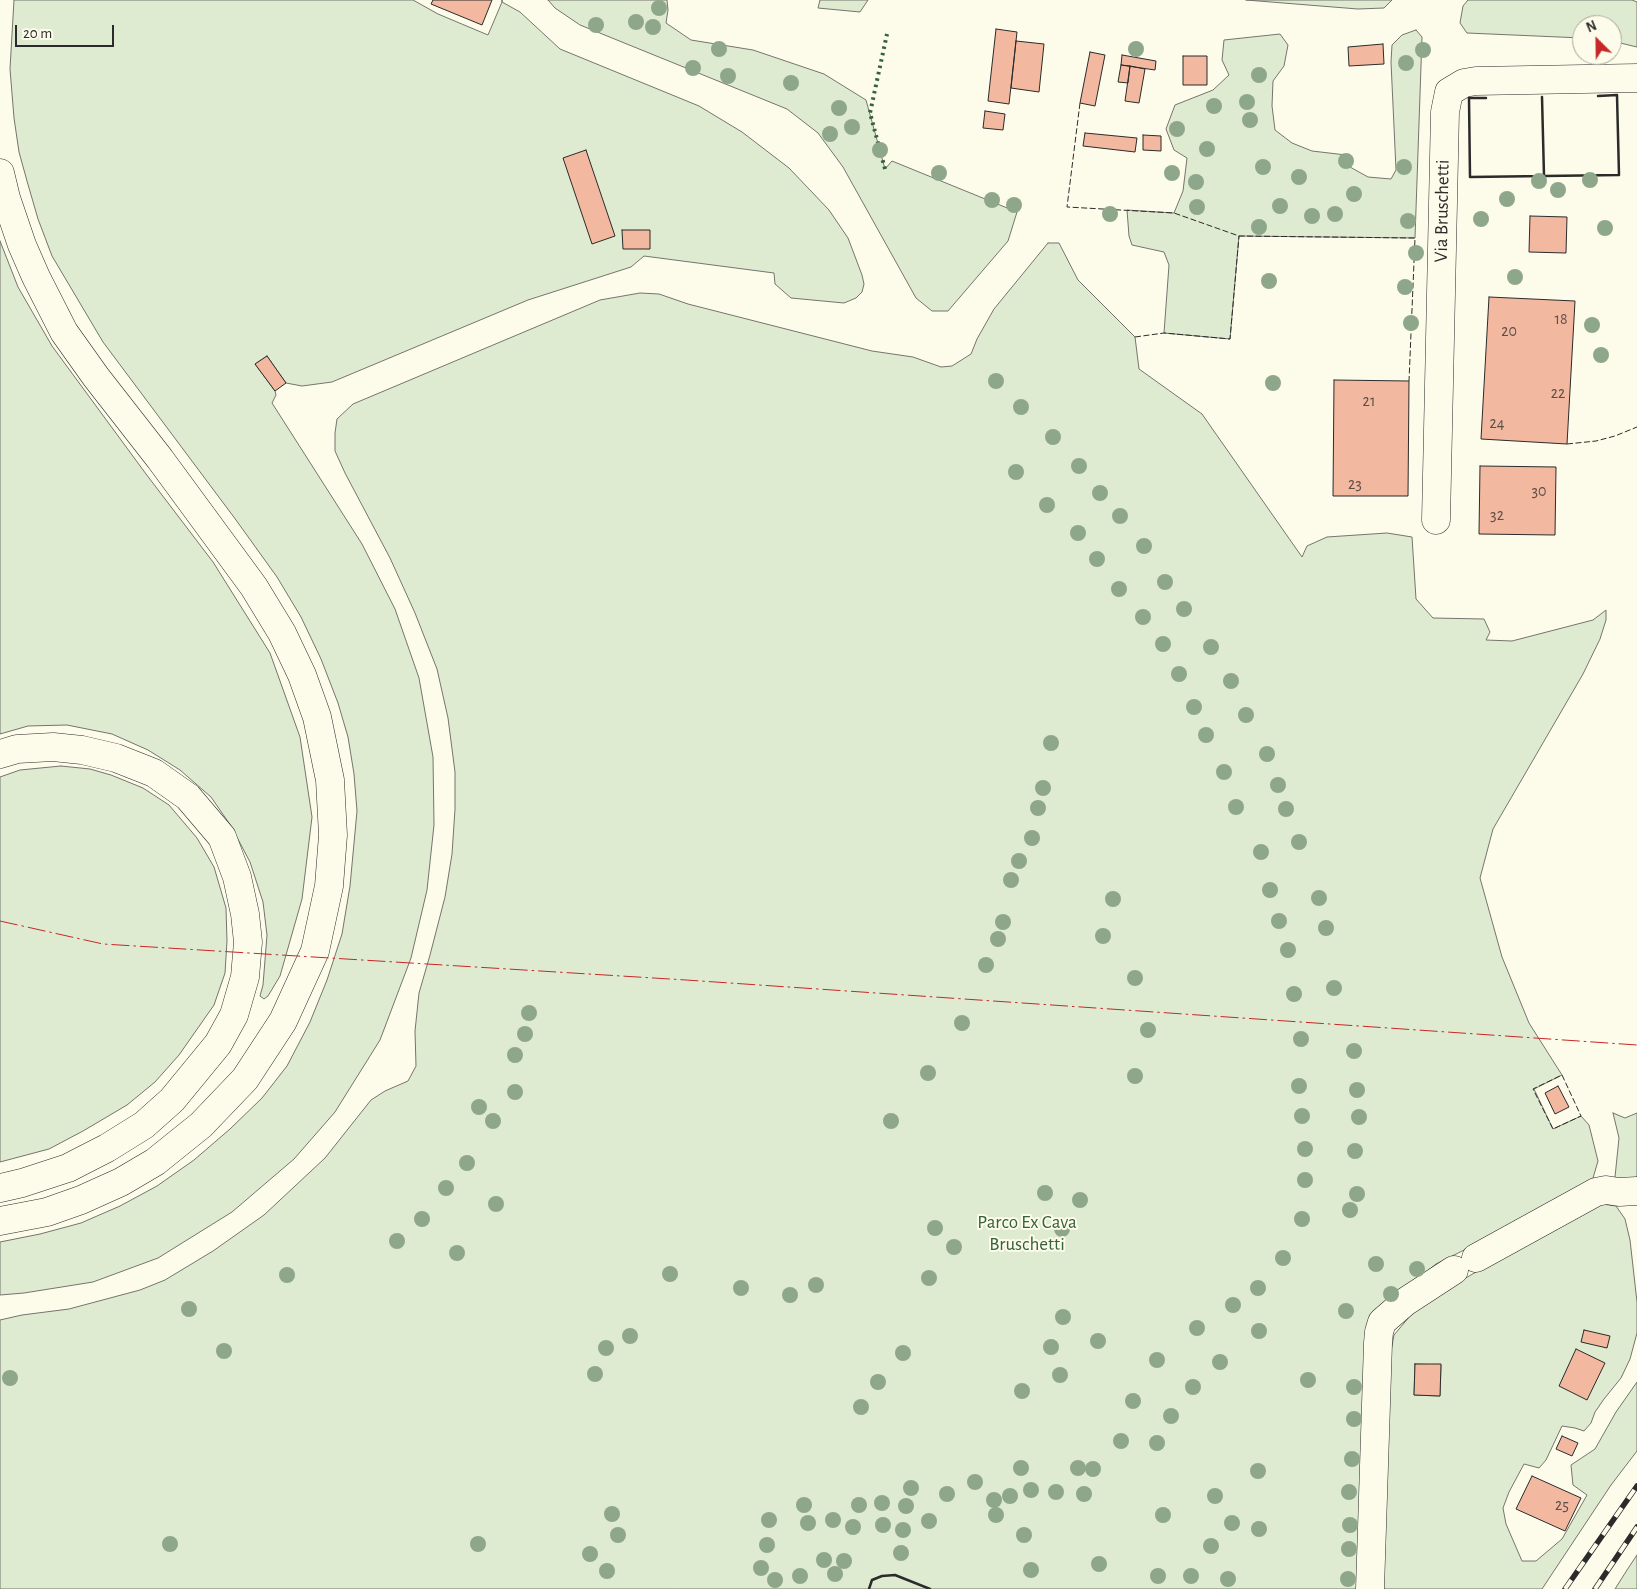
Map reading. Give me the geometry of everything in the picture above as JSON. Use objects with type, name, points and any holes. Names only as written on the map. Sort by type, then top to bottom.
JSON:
[{"type":"main road","name":"Via Bruschetti","points":[[1436,520],[1445,112],[1449,92],[1464,83],[1476,82],[1637,78]]},
{"type":"main road","points":[[0,173],[6,198],[22,245],[64,332],[249,580],[282,633],[302,675],[317,717],[330,780],[333,835],[329,886],[315,951],[283,1021],[245,1080],[201,1125],[155,1162],[120,1182],[81,1200],[47,1212],[0,1221]]},
{"type":"main road","points":[[0,754],[17,749],[53,747],[82,750],[116,758],[154,773],[188,797],[222,837],[237,877],[245,914],[248,942],[245,977],[234,1015],[218,1044],[172,1100],[144,1126],[68,1168],[22,1184],[0,1188]]},
{"type":"main road","points":[[1370,1589],[1378,1342],[1382,1322],[1405,1302],[1465,1264],[1596,1192],[1606,1190],[1618,1192],[1637,1191]]},
{"type":"green space","points":[[14,0],[413,0],[438,14],[488,35],[502,2],[520,12],[560,49],[699,106],[742,132],[789,168],[829,210],[848,238],[864,284],[862,292],[856,298],[844,303],[791,298],[775,284],[774,273],[644,256],[631,267],[528,300],[332,382],[302,386],[286,383],[267,356],[255,364],[275,391],[276,395],[272,403],[362,544],[395,609],[419,678],[433,757],[434,825],[427,890],[411,958],[380,1040],[335,1112],[294,1159],[232,1212],[158,1258],[93,1282],[0,1295],[0,1242],[81,1223],[120,1206],[157,1186],[194,1160],[230,1129],[262,1098],[287,1066],[310,1022],[327,980],[342,934],[350,886],[357,811],[348,737],[338,703],[321,659],[301,617],[277,577],[236,520],[103,342],[52,256],[38,219],[19,152],[10,69]]},
{"type":"green space","points":[[548,0],[667,0],[666,23],[691,40],[753,50],[824,74],[866,100],[885,169],[892,161],[1017,212],[1008,241],[948,311],[932,311],[916,298],[843,167],[818,133],[787,109],[580,25],[555,8]]},
{"type":"green space","points":[[820,0],[868,0],[860,12],[818,8]]},
{"type":"green space","points":[[1246,0],[1392,0],[1384,8],[1358,9]]},
{"type":"green space","points":[[1468,0],[1632,0],[1637,2],[1637,47],[1622,43],[1622,15],[1572,15],[1572,38],[1467,33],[1460,23],[1463,6]]},
{"type":"green space","points":[[1416,30],[1422,37],[1415,238],[1239,236],[1230,339],[1164,333],[1169,265],[1164,252],[1132,245],[1129,236],[1127,210],[1174,213],[1183,191],[1187,158],[1174,150],[1166,129],[1175,105],[1213,90],[1229,75],[1222,60],[1224,40],[1280,34],[1288,45],[1284,66],[1273,81],[1272,106],[1275,130],[1292,143],[1312,151],[1346,155],[1350,167],[1368,177],[1391,179],[1396,170],[1391,62],[1392,45],[1402,35]]},
{"type":"green space","points":[[0,241],[18,287],[52,346],[213,562],[270,653],[300,737],[312,817],[302,899],[280,976],[268,996],[264,999],[260,996],[263,985],[267,935],[263,902],[250,862],[231,826],[211,797],[180,770],[148,750],[112,734],[67,725],[28,726],[0,734]]},
{"type":"green space","name":"Parco Ex Cava Bruschetti","points":[[1048,243],[1059,243],[1078,280],[1135,337],[1139,369],[1202,414],[1302,557],[1307,546],[1327,537],[1387,533],[1412,537],[1416,599],[1433,618],[1484,619],[1490,632],[1486,640],[1512,641],[1593,620],[1606,610],[1606,620],[1600,639],[1583,674],[1493,829],[1480,878],[1502,957],[1529,1023],[1562,1075],[1534,1089],[1553,1129],[1581,1116],[1589,1125],[1598,1161],[1593,1178],[1567,1199],[1436,1264],[1386,1304],[1359,1589],[0,1589],[0,1320],[69,1309],[140,1290],[165,1280],[213,1251],[264,1215],[325,1158],[371,1100],[385,1091],[408,1081],[416,1066],[415,1031],[419,993],[445,897],[452,854],[455,772],[448,718],[437,669],[415,613],[390,558],[335,451],[337,419],[353,404],[600,300],[640,293],[659,294],[688,304],[872,351],[913,357],[941,367],[952,366],[971,354],[994,309]]},
{"type":"green space","points":[[61,766],[90,769],[143,788],[169,805],[197,838],[214,867],[226,908],[227,941],[225,973],[214,1005],[179,1055],[155,1082],[127,1105],[49,1149],[0,1162],[0,777],[20,770]]},
{"type":"green space","points":[[1613,1113],[1625,1118],[1637,1113],[1637,1181],[1619,1185],[1615,1177],[1619,1138]]},
{"type":"green space","points":[[1602,1204],[1616,1206],[1625,1219],[1630,1240],[1637,1302],[1637,1333],[1630,1359],[1621,1378],[1595,1412],[1591,1423],[1584,1431],[1562,1426],[1546,1460],[1539,1468],[1524,1464],[1509,1492],[1503,1508],[1506,1524],[1522,1561],[1536,1561],[1562,1539],[1587,1495],[1573,1485],[1571,1465],[1595,1449],[1616,1412],[1637,1382],[1637,1451],[1611,1485],[1542,1589],[1383,1589],[1391,1351],[1394,1335],[1415,1310],[1432,1298],[1552,1227]],"holes":[[[1415,1364],[1441,1365],[1440,1396],[1414,1395]]]},
{"type":"green space","points":[[1637,1555],[1637,1589],[1615,1589],[1627,1570]]},
{"type":"building","points":[[433,0],[492,0],[482,25],[431,4]]},
{"type":"building","points":[[996,29],[1017,32],[1009,104],[988,101]]},
{"type":"building","points":[[1016,41],[1044,44],[1039,92],[1011,88]]},
{"type":"building","points":[[1383,44],[1384,64],[1349,66],[1348,47]]},
{"type":"building","points":[[1090,52],[1105,55],[1095,106],[1080,103]]},
{"type":"building","points":[[1122,55],[1156,61],[1155,70],[1121,65]]},
{"type":"building","points":[[1183,56],[1207,56],[1207,85],[1183,85]]},
{"type":"building","points":[[1121,65],[1130,66],[1128,83],[1118,82]]},
{"type":"building","points":[[1130,66],[1145,69],[1139,103],[1125,101]]},
{"type":"building","points":[[985,111],[1005,114],[1003,130],[983,128]]},
{"type":"building","points":[[1085,133],[1137,138],[1135,152],[1083,146]]},
{"type":"building","points":[[1143,135],[1161,136],[1161,151],[1143,150]]},
{"type":"building","points":[[586,150],[615,236],[592,244],[563,158]]},
{"type":"building","points":[[1530,216],[1567,217],[1566,253],[1529,252]]},
{"type":"building","points":[[622,230],[650,230],[650,249],[623,249]]},
{"type":"building","points":[[1489,297],[1575,301],[1567,444],[1481,439]]},
{"type":"building","points":[[267,356],[286,383],[275,391],[255,364]]},
{"type":"building","points":[[1334,380],[1409,381],[1408,496],[1333,496]]},
{"type":"building","points":[[1480,466],[1556,467],[1555,535],[1479,534]]},
{"type":"building","points":[[1558,1086],[1569,1107],[1555,1114],[1545,1093]]},
{"type":"building","points":[[1584,1330],[1610,1336],[1607,1348],[1581,1342]]},
{"type":"building","points":[[1576,1349],[1605,1363],[1587,1400],[1559,1386]]},
{"type":"building","points":[[1415,1364],[1441,1364],[1440,1396],[1414,1395]]},
{"type":"building","points":[[1562,1436],[1578,1443],[1572,1456],[1556,1449]]},
{"type":"building","points":[[1532,1476],[1581,1498],[1565,1531],[1516,1509]]},
{"type":"railway","points":[[1565,1589],[1637,1486]]},
{"type":"railway","points":[[1595,1589],[1637,1527]]},
{"type":"hedge","points":[[885,169],[870,113],[887,34]]},
{"type":"fence","points":[[1080,103],[1067,207],[1174,213],[1239,236],[1415,238],[1409,381]]},
{"type":"fence","points":[[1135,337],[1164,333],[1230,339],[1239,236]]},
{"type":"fence","points":[[1567,444],[1596,441],[1637,427]]},
{"type":"fence","points":[[1562,1075],[1581,1116],[1553,1129],[1533,1089],[1562,1075]]},
{"type":"wall","points":[[1486,98],[1469,98],[1470,177],[1619,175],[1617,95],[1598,96]]},
{"type":"wall","points":[[1542,97],[1544,176]]},
{"type":"wall","points":[[869,1589],[872,1580],[882,1576],[895,1575],[930,1589]]},
{"type":"power","points":[[0,921],[103,944],[686,980],[1637,1045]]}]
